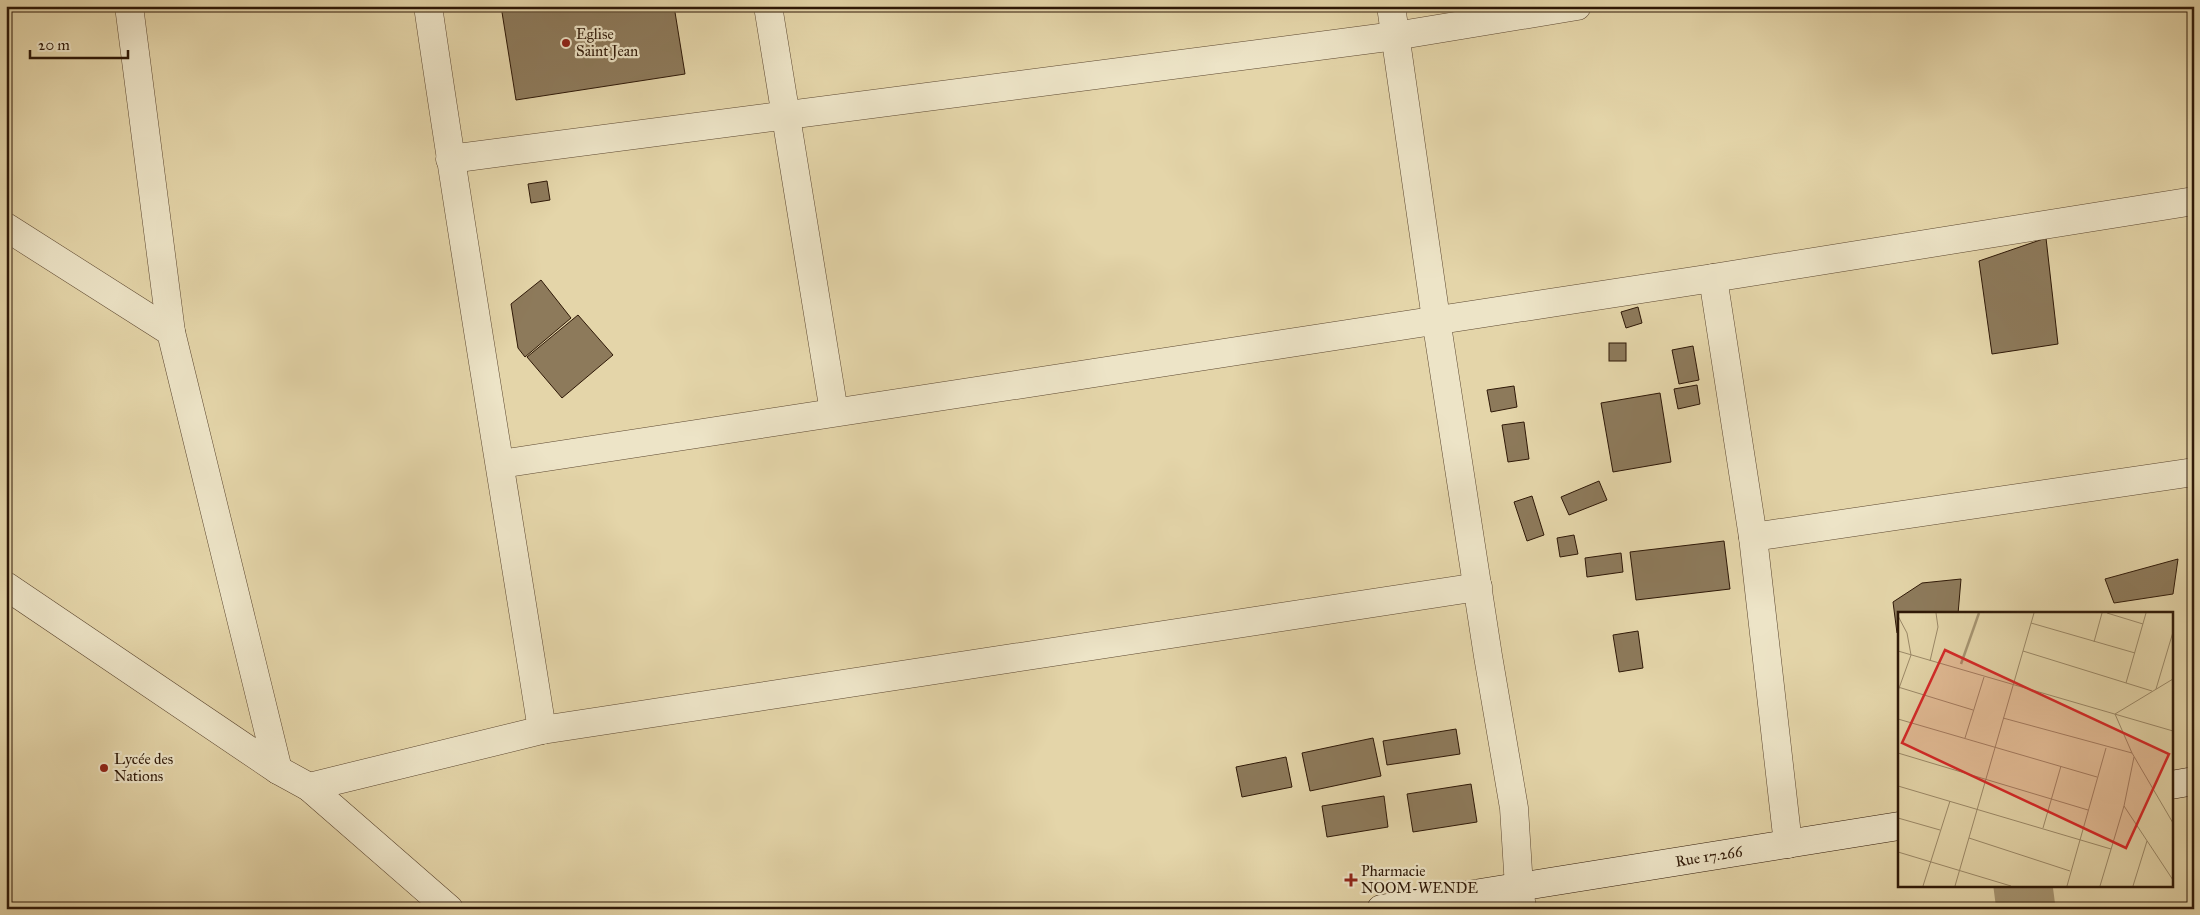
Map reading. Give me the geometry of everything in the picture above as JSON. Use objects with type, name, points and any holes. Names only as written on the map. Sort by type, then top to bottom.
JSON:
[{"type":"street","points":[[129,6],[171,332],[278,770]]},
{"type":"street","points":[[428,6],[450,159],[542,730]]},
{"type":"street","points":[[768,6],[834,412]]},
{"type":"street","points":[[1391,6],[1436,319],[1514,808],[1520,898]]},
{"type":"street","points":[[450,159],[1394,36],[1577,6]]},
{"type":"street","points":[[500,464],[1713,278],[2194,201]]},
{"type":"street","points":[[6,227],[171,332]]},
{"type":"street","points":[[1713,278],[1754,537],[1788,844]]},
{"type":"street","points":[[1754,537],[2194,472]]},
{"type":"street","points":[[6,586],[278,770],[309,787],[449,909]]},
{"type":"street","points":[[309,787],[542,730],[1478,587]]},
{"type":"street","points":[[2172,785],[2194,781]]},
{"type":"street","name":"Rue 17.266","points":[[1381,909],[1520,898],[1788,844],[1898,826]]},
{"type":"building","points":[[501,6],[674,6],[685,74],[516,100]]},
{"type":"building","points":[[547,181],[550,200],[531,203],[528,184]]},
{"type":"building","points":[[2046,238],[2058,344],[1992,354],[1979,261]]},
{"type":"building","points":[[541,280],[571,318],[525,357],[518,348],[511,304]]},
{"type":"building","points":[[1638,307],[1642,323],[1626,328],[1621,312]]},
{"type":"building","points":[[578,315],[613,355],[562,398],[527,357]]},
{"type":"building","points":[[1609,343],[1626,343],[1626,361],[1609,361]]},
{"type":"building","points":[[1693,346],[1699,380],[1679,384],[1672,350]]},
{"type":"building","points":[[1697,385],[1700,404],[1678,409],[1674,389]]},
{"type":"building","points":[[1514,386],[1517,407],[1491,412],[1487,390]]},
{"type":"building","points":[[1660,393],[1671,462],[1613,472],[1601,403]]},
{"type":"building","points":[[1524,422],[1529,459],[1508,462],[1502,425]]},
{"type":"building","points":[[1599,481],[1607,500],[1569,515],[1561,497]]},
{"type":"building","points":[[1532,496],[1544,535],[1527,541],[1514,502]]},
{"type":"building","points":[[1574,535],[1578,554],[1560,557],[1557,538]]},
{"type":"building","points":[[1724,541],[1730,589],[1636,600],[1630,552]]},
{"type":"building","points":[[1621,553],[1623,572],[1587,577],[1585,558]]},
{"type":"building","points":[[2178,559],[2173,594],[2114,603],[2105,579]]},
{"type":"building","points":[[1961,579],[1958,612],[1898,612],[1897,633],[1893,602],[1922,583]]},
{"type":"building","points":[[1638,631],[1643,668],[1619,672],[1613,635]]},
{"type":"building","points":[[1456,729],[1460,754],[1387,765],[1383,741]]},
{"type":"building","points":[[1373,738],[1381,776],[1310,791],[1302,753]]},
{"type":"building","points":[[1286,757],[1292,787],[1242,797],[1236,767]]},
{"type":"building","points":[[1471,784],[1477,822],[1413,832],[1407,794]]},
{"type":"building","points":[[1384,796],[1388,827],[1327,837],[1322,806]]},
{"type":"waterway","points":[[2023,888],[2026,909]]},
{"type":"place","name":"Eglise Saint Jean","points":[[566,43]]},
{"type":"place","name":"Lycée des Nations","points":[[104,768]]},
{"type":"place","name":"Pharmacie NOOM-WENDE","points":[[1351,880]]}]
